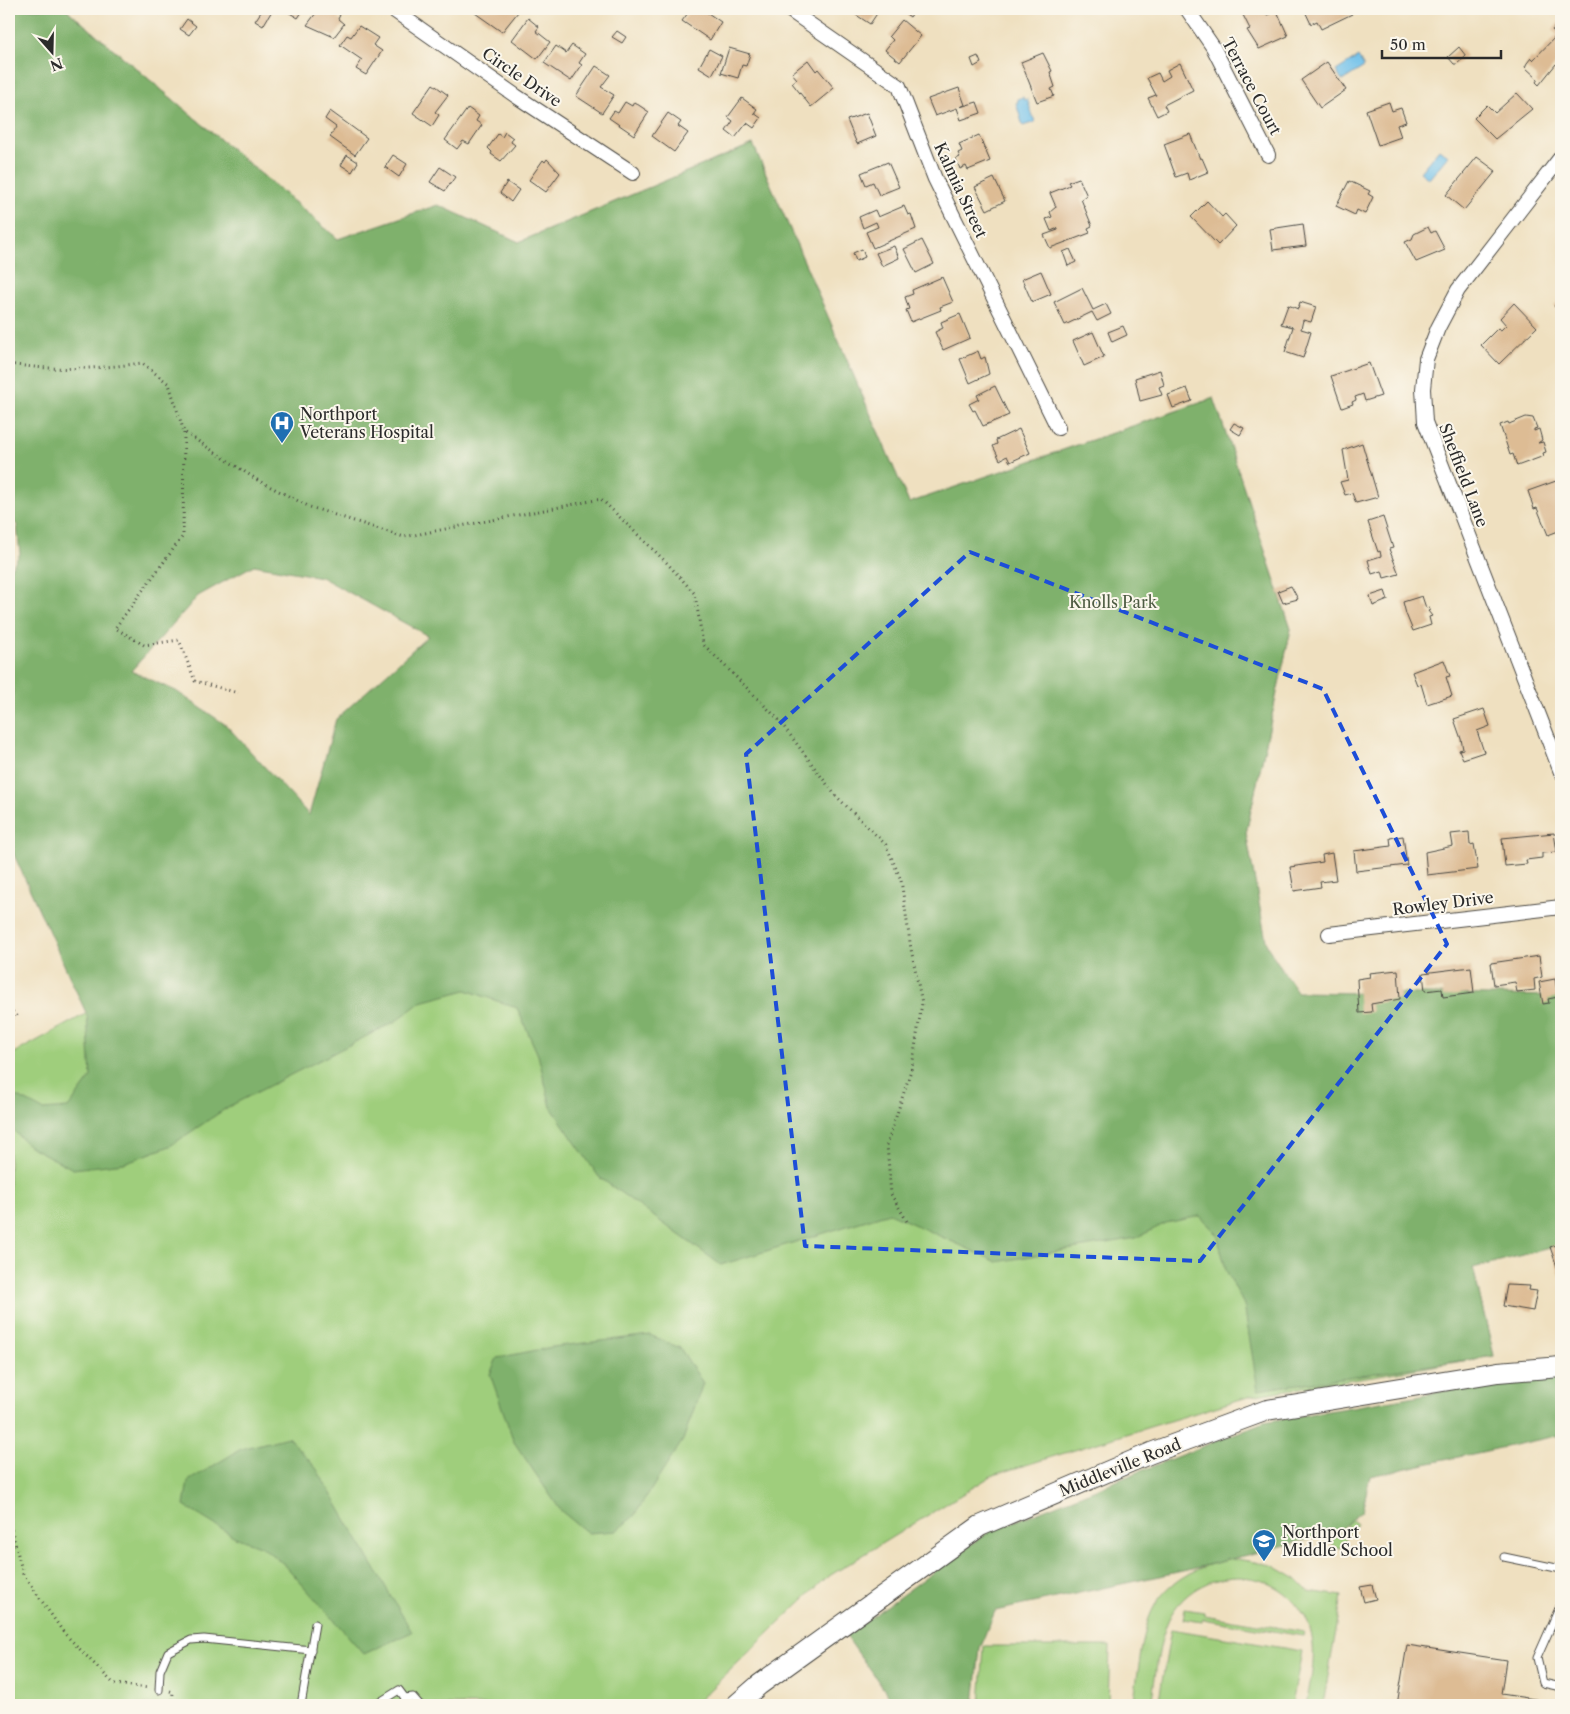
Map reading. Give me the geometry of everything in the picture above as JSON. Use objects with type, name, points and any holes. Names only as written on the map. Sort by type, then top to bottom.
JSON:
[{"type":"street","name":"Circle Drive","points":[[392,9],[516,96],[633,173]]},
{"type":"street","name":"Kalmia Street","points":[[788,9],[898,86],[934,179],[1058,428]]},
{"type":"street","name":"Terrace Court","points":[[1186,9],[1212,47],[1268,155]]},
{"type":"street","name":"Sheffield Lane","points":[[1561,157],[1458,290],[1438,328],[1426,359],[1423,389],[1425,422],[1561,772]]},
{"type":"street","name":"Rowley Drive","points":[[1329,934],[1561,907]]},
{"type":"street","name":"Middleville Road","points":[[736,1705],[758,1685],[980,1526],[1151,1453],[1267,1410],[1498,1372],[1561,1366]]},
{"type":"lane","points":[[1504,1557],[1561,1570]]},
{"type":"lane","points":[[1561,1604],[1537,1658],[1543,1683],[1561,1687]]},
{"type":"lane","points":[[301,1705],[315,1624]]},
{"type":"lane","points":[[159,1690],[160,1671],[168,1652],[191,1640],[204,1639],[310,1650]]},
{"type":"lane","points":[[375,1705],[399,1690],[405,1702],[413,1697],[420,1705]]},
{"type":"path","points":[[9,364],[35,368],[93,370],[142,364],[169,384],[184,432],[183,536],[115,628],[144,645],[179,640],[195,681],[238,693]]},
{"type":"path","points":[[184,432],[259,482],[310,507],[404,537],[601,499],[695,594],[703,644],[778,720],[835,795],[886,845],[901,880],[911,948],[922,1003],[912,1067],[887,1144],[891,1194],[908,1223]]},
{"type":"path","points":[[9,1008],[17,1016],[9,1020]]},
{"type":"path","points":[[9,1520],[23,1574],[64,1633],[114,1684],[173,1692],[172,1705]]},
{"type":"highlighted area","points":[[970,552],[1323,689],[1447,944],[1200,1261],[805,1246],[746,754]]},
{"type":"green space","name":"Knolls Park","points":[[9,9],[66,9],[338,239],[438,205],[519,242],[753,144],[909,503],[1214,398],[1291,629],[1246,833],[1265,947],[1367,1088],[1473,1268],[1494,1356],[1251,1396],[993,1475],[826,1578],[694,1705],[9,1705],[9,1056],[827,606]]},
{"type":"green space","name":"Knolls Park","points":[[9,9],[66,9],[338,239],[438,205],[519,242],[753,144],[909,503],[1214,398],[1291,629],[1246,833],[1267,946],[1297,992],[1561,996],[1561,1245],[1473,1268],[1494,1356],[1258,1390],[1244,1305],[1226,1270],[1217,1234],[1200,1216],[1166,1223],[1136,1238],[997,1262],[889,1213],[721,1265],[599,1177],[551,1107],[538,1055],[517,1008],[466,990],[421,1002],[396,1021],[228,1107],[170,1146],[124,1163],[73,1169],[29,1146],[9,1126],[9,1092],[43,1110],[68,1108],[91,1077],[87,1015],[9,844],[9,720],[13,690],[9,686],[9,571],[20,554],[17,525],[9,516]],"holes":[[[254,565],[321,577],[428,636],[336,719],[309,815],[226,725],[176,691],[131,671],[198,596]]]},
{"type":"green space","points":[[650,1335],[680,1348],[703,1383],[683,1440],[634,1516],[616,1531],[588,1533],[561,1511],[514,1442],[490,1374],[497,1358],[552,1347]]},
{"type":"green space","points":[[1561,1378],[1561,1435],[1370,1476],[1362,1511],[1337,1532],[1192,1569],[995,1611],[980,1648],[974,1705],[895,1705],[846,1636],[988,1532],[1264,1422],[1503,1381]]},
{"type":"green space","points":[[288,1437],[316,1468],[412,1632],[364,1654],[285,1565],[262,1547],[235,1537],[184,1506],[188,1481],[241,1449]]},
{"type":"green space","points":[[1351,1519],[1357,1524],[1353,1529],[1350,1529],[1344,1547],[1337,1548],[1332,1544],[1332,1539],[1348,1527],[1346,1525]]},
{"type":"green space","points":[[1237,1559],[1272,1565],[1296,1579],[1308,1591],[1342,1596],[1323,1705],[1306,1705],[1313,1665],[1313,1646],[1309,1626],[1299,1607],[1284,1592],[1266,1582],[1247,1578],[1227,1578],[1207,1583],[1189,1594],[1174,1610],[1164,1631],[1161,1643],[1151,1705],[1133,1705],[1143,1639],[1155,1605],[1173,1584],[1184,1576],[1210,1565]]},
{"type":"green space","points":[[1185,1609],[1204,1612],[1204,1615],[1304,1632],[1303,1636],[1203,1619],[1202,1622],[1183,1619]]},
{"type":"green space","points":[[1171,1629],[1302,1651],[1292,1705],[1158,1705]]},
{"type":"green space","points":[[984,1646],[1110,1646],[1108,1705],[980,1705]]},
{"type":"water","points":[[1358,57],[1364,67],[1342,81],[1336,71]]},
{"type":"water","points":[[1023,97],[1024,100],[1027,99],[1035,122],[1023,126],[1016,103],[1018,102],[1017,99]]},
{"type":"water","points":[[1439,149],[1448,156],[1429,179],[1420,172]]},
{"type":"building","points":[[263,9],[273,9],[263,26],[255,21]]},
{"type":"building","points":[[283,9],[304,9],[298,18]]},
{"type":"building","points":[[319,9],[328,11],[332,9],[340,15],[338,19],[344,24],[334,37],[307,25]]},
{"type":"building","points":[[478,9],[514,9],[518,12],[502,32],[475,13]]},
{"type":"building","points":[[691,9],[702,9],[721,22],[710,40],[682,21]]},
{"type":"building","points":[[847,9],[880,9],[870,24]]},
{"type":"building","points":[[899,9],[916,9],[910,17]]},
{"type":"building","points":[[1264,9],[1267,15],[1277,11],[1288,36],[1259,49],[1247,30],[1250,29],[1241,11]]},
{"type":"building","points":[[1304,9],[1350,9],[1352,14],[1321,29],[1317,21],[1311,24]]},
{"type":"building","points":[[528,18],[539,27],[536,31],[550,42],[537,59],[512,40]]},
{"type":"building","points":[[187,19],[196,26],[189,35],[180,29]]},
{"type":"building","points":[[902,20],[921,36],[900,62],[885,50],[893,40],[889,36]]},
{"type":"building","points":[[1561,20],[1561,62],[1558,66],[1556,64],[1539,85],[1536,82],[1538,79],[1525,67],[1531,58],[1533,60],[1557,35],[1552,30]]},
{"type":"building","points":[[359,26],[378,38],[373,45],[382,51],[366,75],[356,69],[362,60],[340,45],[347,35],[351,37]]},
{"type":"building","points":[[617,31],[626,37],[622,43],[612,37]]},
{"type":"building","points":[[572,45],[585,54],[579,63],[582,65],[571,81],[544,63],[556,46],[566,53]]},
{"type":"building","points":[[1459,47],[1466,56],[1457,64],[1454,64],[1448,57]]},
{"type":"building","points":[[729,48],[750,54],[746,66],[742,65],[738,78],[721,73]]},
{"type":"building","points":[[709,49],[722,56],[712,75],[699,67]]},
{"type":"building","points":[[1043,53],[1052,71],[1050,72],[1055,87],[1051,89],[1054,96],[1037,102],[1021,62]]},
{"type":"building","points":[[978,56],[981,63],[974,67],[971,59]]},
{"type":"building","points":[[808,60],[816,71],[818,69],[834,88],[811,107],[792,83],[797,79],[792,73]]},
{"type":"building","points":[[1327,62],[1346,90],[1320,108],[1301,80]]},
{"type":"building","points":[[1180,63],[1193,90],[1164,105],[1167,111],[1157,116],[1148,98],[1156,95],[1147,78],[1158,73],[1162,81],[1170,76],[1167,70]]},
{"type":"building","points":[[596,66],[610,75],[601,87],[614,95],[602,113],[576,96]]},
{"type":"building","points":[[433,84],[448,95],[435,112],[439,115],[432,126],[413,113]]},
{"type":"building","points":[[959,88],[965,105],[960,107],[977,102],[981,113],[961,120],[957,108],[935,116],[928,99]]},
{"type":"building","points":[[1517,93],[1532,109],[1495,139],[1474,118],[1487,105],[1495,113]]},
{"type":"building","points":[[742,98],[757,109],[754,113],[761,118],[754,128],[747,123],[735,138],[726,131],[733,121],[728,117]]},
{"type":"building","points":[[625,102],[632,106],[634,102],[649,112],[634,135],[609,118],[614,111],[618,113]]},
{"type":"building","points":[[1389,102],[1392,111],[1401,108],[1406,122],[1397,125],[1401,137],[1378,145],[1366,110]]},
{"type":"building","points":[[468,108],[479,116],[476,121],[482,125],[469,144],[463,141],[457,149],[445,140]]},
{"type":"building","points":[[330,111],[367,138],[355,155],[330,137],[336,127],[325,119]]},
{"type":"building","points":[[668,113],[681,122],[678,126],[688,133],[674,152],[652,136]]},
{"type":"building","points":[[867,113],[876,136],[857,144],[847,120]]},
{"type":"building","points":[[505,132],[513,138],[511,142],[515,145],[501,161],[491,154],[492,152],[488,148],[498,134],[502,137]]},
{"type":"building","points":[[1190,134],[1200,159],[1202,158],[1208,172],[1189,180],[1187,173],[1176,177],[1164,144]]},
{"type":"building","points":[[979,135],[990,161],[968,170],[966,166],[960,169],[956,159],[960,157],[958,153],[962,151],[959,144]]},
{"type":"building","points":[[347,155],[358,162],[352,172],[341,165]]},
{"type":"building","points":[[393,155],[407,164],[399,177],[385,167]]},
{"type":"building","points":[[1477,157],[1496,171],[1464,210],[1446,195]]},
{"type":"building","points":[[547,159],[560,173],[546,192],[529,180],[543,160],[545,162]]},
{"type":"building","points":[[888,162],[899,187],[879,195],[873,182],[866,185],[861,173]]},
{"type":"building","points":[[440,167],[455,177],[445,191],[430,182]]},
{"type":"building","points":[[994,178],[1005,201],[987,210],[975,187]]},
{"type":"building","points":[[1079,178],[1087,196],[1081,199],[1092,226],[1088,228],[1090,233],[1050,248],[1044,235],[1058,230],[1058,228],[1051,231],[1046,219],[1052,217],[1050,212],[1056,207],[1050,193],[1070,185],[1068,182]]},
{"type":"building","points":[[1349,181],[1370,191],[1368,194],[1373,197],[1365,214],[1357,210],[1355,215],[1336,206]]},
{"type":"building","points":[[507,182],[519,190],[511,202],[500,193]]},
{"type":"building","points":[[1207,201],[1222,217],[1225,214],[1236,226],[1218,245],[1191,217]]},
{"type":"building","points":[[904,206],[908,215],[911,214],[916,229],[873,248],[866,232],[878,227],[876,222],[863,228],[859,217],[875,210],[878,217]]},
{"type":"building","points":[[1303,224],[1306,246],[1273,250],[1270,229]]},
{"type":"building","points":[[1428,227],[1431,233],[1435,231],[1445,250],[1416,262],[1405,242],[1412,239],[1414,234]]},
{"type":"building","points":[[922,240],[934,264],[916,273],[904,249]]},
{"type":"building","points":[[894,246],[899,258],[882,266],[876,253]]},
{"type":"building","points":[[862,249],[865,257],[856,261],[853,253]]},
{"type":"building","points":[[1070,249],[1076,262],[1068,266],[1063,252]]},
{"type":"building","points":[[1041,271],[1051,294],[1032,302],[1022,279]]},
{"type":"building","points":[[942,277],[953,302],[940,307],[941,310],[911,322],[906,310],[909,309],[905,297],[913,294],[912,290]]},
{"type":"building","points":[[1082,288],[1093,310],[1106,304],[1111,314],[1097,321],[1092,312],[1065,325],[1054,302]]},
{"type":"building","points":[[1561,299],[1561,313],[1554,306]]},
{"type":"building","points":[[1300,302],[1316,307],[1311,322],[1303,320],[1301,329],[1311,332],[1303,358],[1285,352],[1293,327],[1281,324],[1288,305],[1298,309]]},
{"type":"building","points":[[1514,303],[1537,327],[1499,364],[1481,345],[1498,328],[1501,330],[1506,325],[1500,318]]},
{"type":"building","points":[[960,314],[970,338],[943,350],[935,332],[943,328],[941,322]]},
{"type":"building","points":[[1123,326],[1127,335],[1112,342],[1108,332]]},
{"type":"building","points":[[1093,332],[1104,357],[1084,366],[1073,341]]},
{"type":"building","points":[[978,351],[981,359],[985,357],[989,374],[970,383],[960,359]]},
{"type":"building","points":[[1369,363],[1381,396],[1365,401],[1363,394],[1355,397],[1356,400],[1352,402],[1353,404],[1342,408],[1331,376]]},
{"type":"building","points":[[1160,370],[1164,385],[1159,387],[1162,395],[1140,401],[1135,378]]},
{"type":"building","points":[[995,386],[1009,415],[983,426],[975,410],[973,411],[969,404],[979,399],[977,395]]},
{"type":"building","points":[[1187,388],[1192,401],[1173,408],[1168,395]]},
{"type":"building","points":[[1526,417],[1533,418],[1537,428],[1534,431],[1539,429],[1542,440],[1538,443],[1543,442],[1546,452],[1543,453],[1544,456],[1517,466],[1513,454],[1510,455],[1500,425],[1508,422],[1509,424]]},
{"type":"building","points":[[1234,423],[1244,428],[1240,435],[1230,429]]},
{"type":"building","points":[[1019,429],[1030,453],[1010,462],[1007,456],[1000,460],[993,446],[997,444],[996,440]]},
{"type":"building","points":[[1362,443],[1378,497],[1356,503],[1352,493],[1345,495],[1340,482],[1348,480],[1343,450]]},
{"type":"building","points":[[1556,481],[1561,494],[1561,530],[1548,535],[1537,508],[1534,509],[1528,491]]},
{"type":"building","points":[[1383,517],[1393,548],[1389,549],[1399,574],[1384,578],[1382,571],[1372,574],[1368,560],[1381,556],[1368,522]]},
{"type":"building","points":[[1291,586],[1298,599],[1283,603],[1278,591]]},
{"type":"building","points":[[1385,591],[1388,600],[1373,606],[1370,596]]},
{"type":"building","points":[[1422,596],[1426,608],[1429,607],[1430,610],[1428,611],[1432,616],[1429,617],[1431,625],[1413,631],[1403,602]]},
{"type":"building","points":[[1444,660],[1450,676],[1446,677],[1452,696],[1427,704],[1421,684],[1417,685],[1412,672]]},
{"type":"building","points":[[1484,709],[1490,726],[1477,731],[1484,752],[1463,759],[1459,750],[1463,749],[1461,739],[1454,719]]},
{"type":"building","points":[[1469,832],[1470,845],[1474,844],[1478,869],[1427,875],[1425,852],[1453,846],[1451,834]]},
{"type":"building","points":[[1554,833],[1557,852],[1542,853],[1542,858],[1526,860],[1527,864],[1505,866],[1502,838]]},
{"type":"building","points":[[1403,836],[1407,865],[1356,871],[1354,851],[1391,846],[1390,838]]},
{"type":"building","points":[[1332,853],[1336,880],[1320,882],[1321,887],[1294,891],[1290,867],[1323,862],[1322,855]]},
{"type":"building","points":[[1539,956],[1542,977],[1534,979],[1535,990],[1517,992],[1515,982],[1494,985],[1491,963]]},
{"type":"building","points":[[1471,967],[1474,993],[1443,997],[1442,989],[1425,991],[1423,973]]},
{"type":"building","points":[[1398,970],[1400,999],[1371,1004],[1372,1012],[1359,1013],[1357,979],[1370,977],[1369,973]]},
{"type":"building","points":[[1555,979],[1558,997],[1548,999],[1549,1003],[1543,1004],[1539,982]]},
{"type":"building","points":[[1561,1243],[1561,1278],[1550,1247]]},
{"type":"building","points":[[1507,1285],[1530,1286],[1529,1290],[1537,1291],[1533,1311],[1503,1306]]},
{"type":"building","points":[[1372,1585],[1376,1599],[1364,1602],[1360,1587]]},
{"type":"building","points":[[1407,1645],[1506,1660],[1501,1694],[1561,1703],[1561,1705],[1397,1705]]},
{"type":"place","name":"Northport Veterans Hospital","points":[[282,444]]},
{"type":"place","name":"Northport Middle School","points":[[1264,1562]]}]
